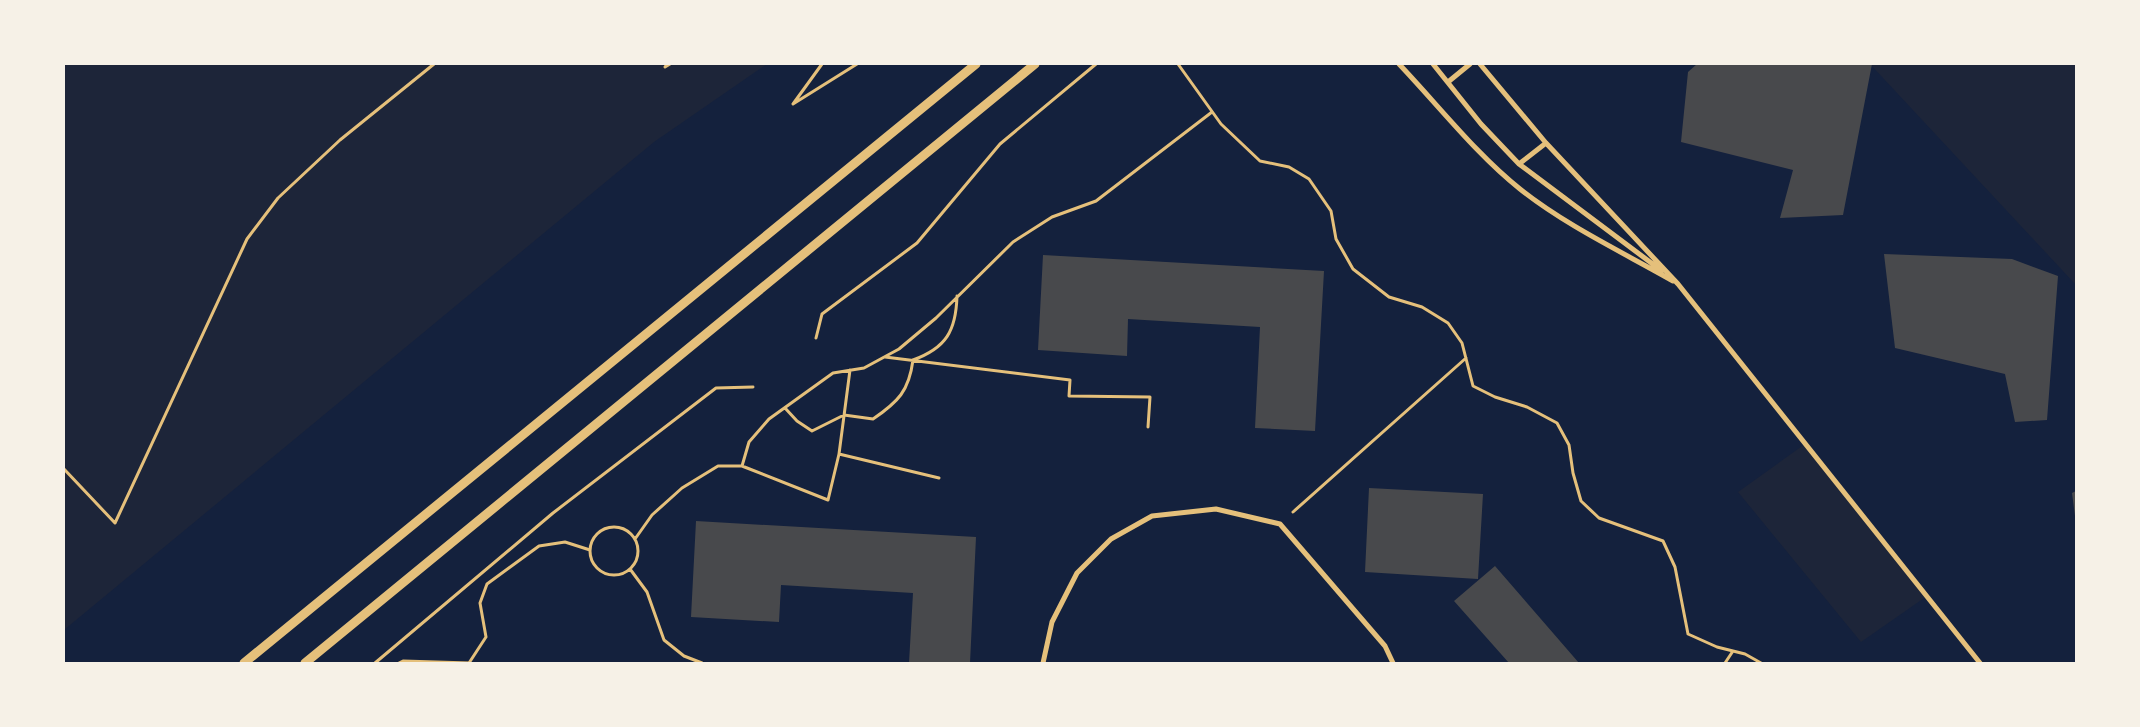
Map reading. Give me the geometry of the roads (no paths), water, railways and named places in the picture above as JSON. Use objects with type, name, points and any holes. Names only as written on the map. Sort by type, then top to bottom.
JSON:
[{"type":"street","points":[[244,663],[976,64]]},
{"type":"street","points":[[306,663],[1035,64]]},
{"type":"street","points":[[1399,64],[1493,165],[1521,190],[1563,218],[1678,284]]},
{"type":"street","points":[[1432,64],[1481,124],[1518,164],[1678,284]]},
{"type":"street","points":[[1448,82],[1470,64]]},
{"type":"street","points":[[1480,64],[1546,142],[1678,284],[1980,663]]},
{"type":"street","points":[[1518,164],[1546,142]]},
{"type":"street","points":[[1043,663],[1052,622],[1076,574],[1111,539],[1152,516],[1216,509],[1280,524],[1385,646],[1393,663]]}]
